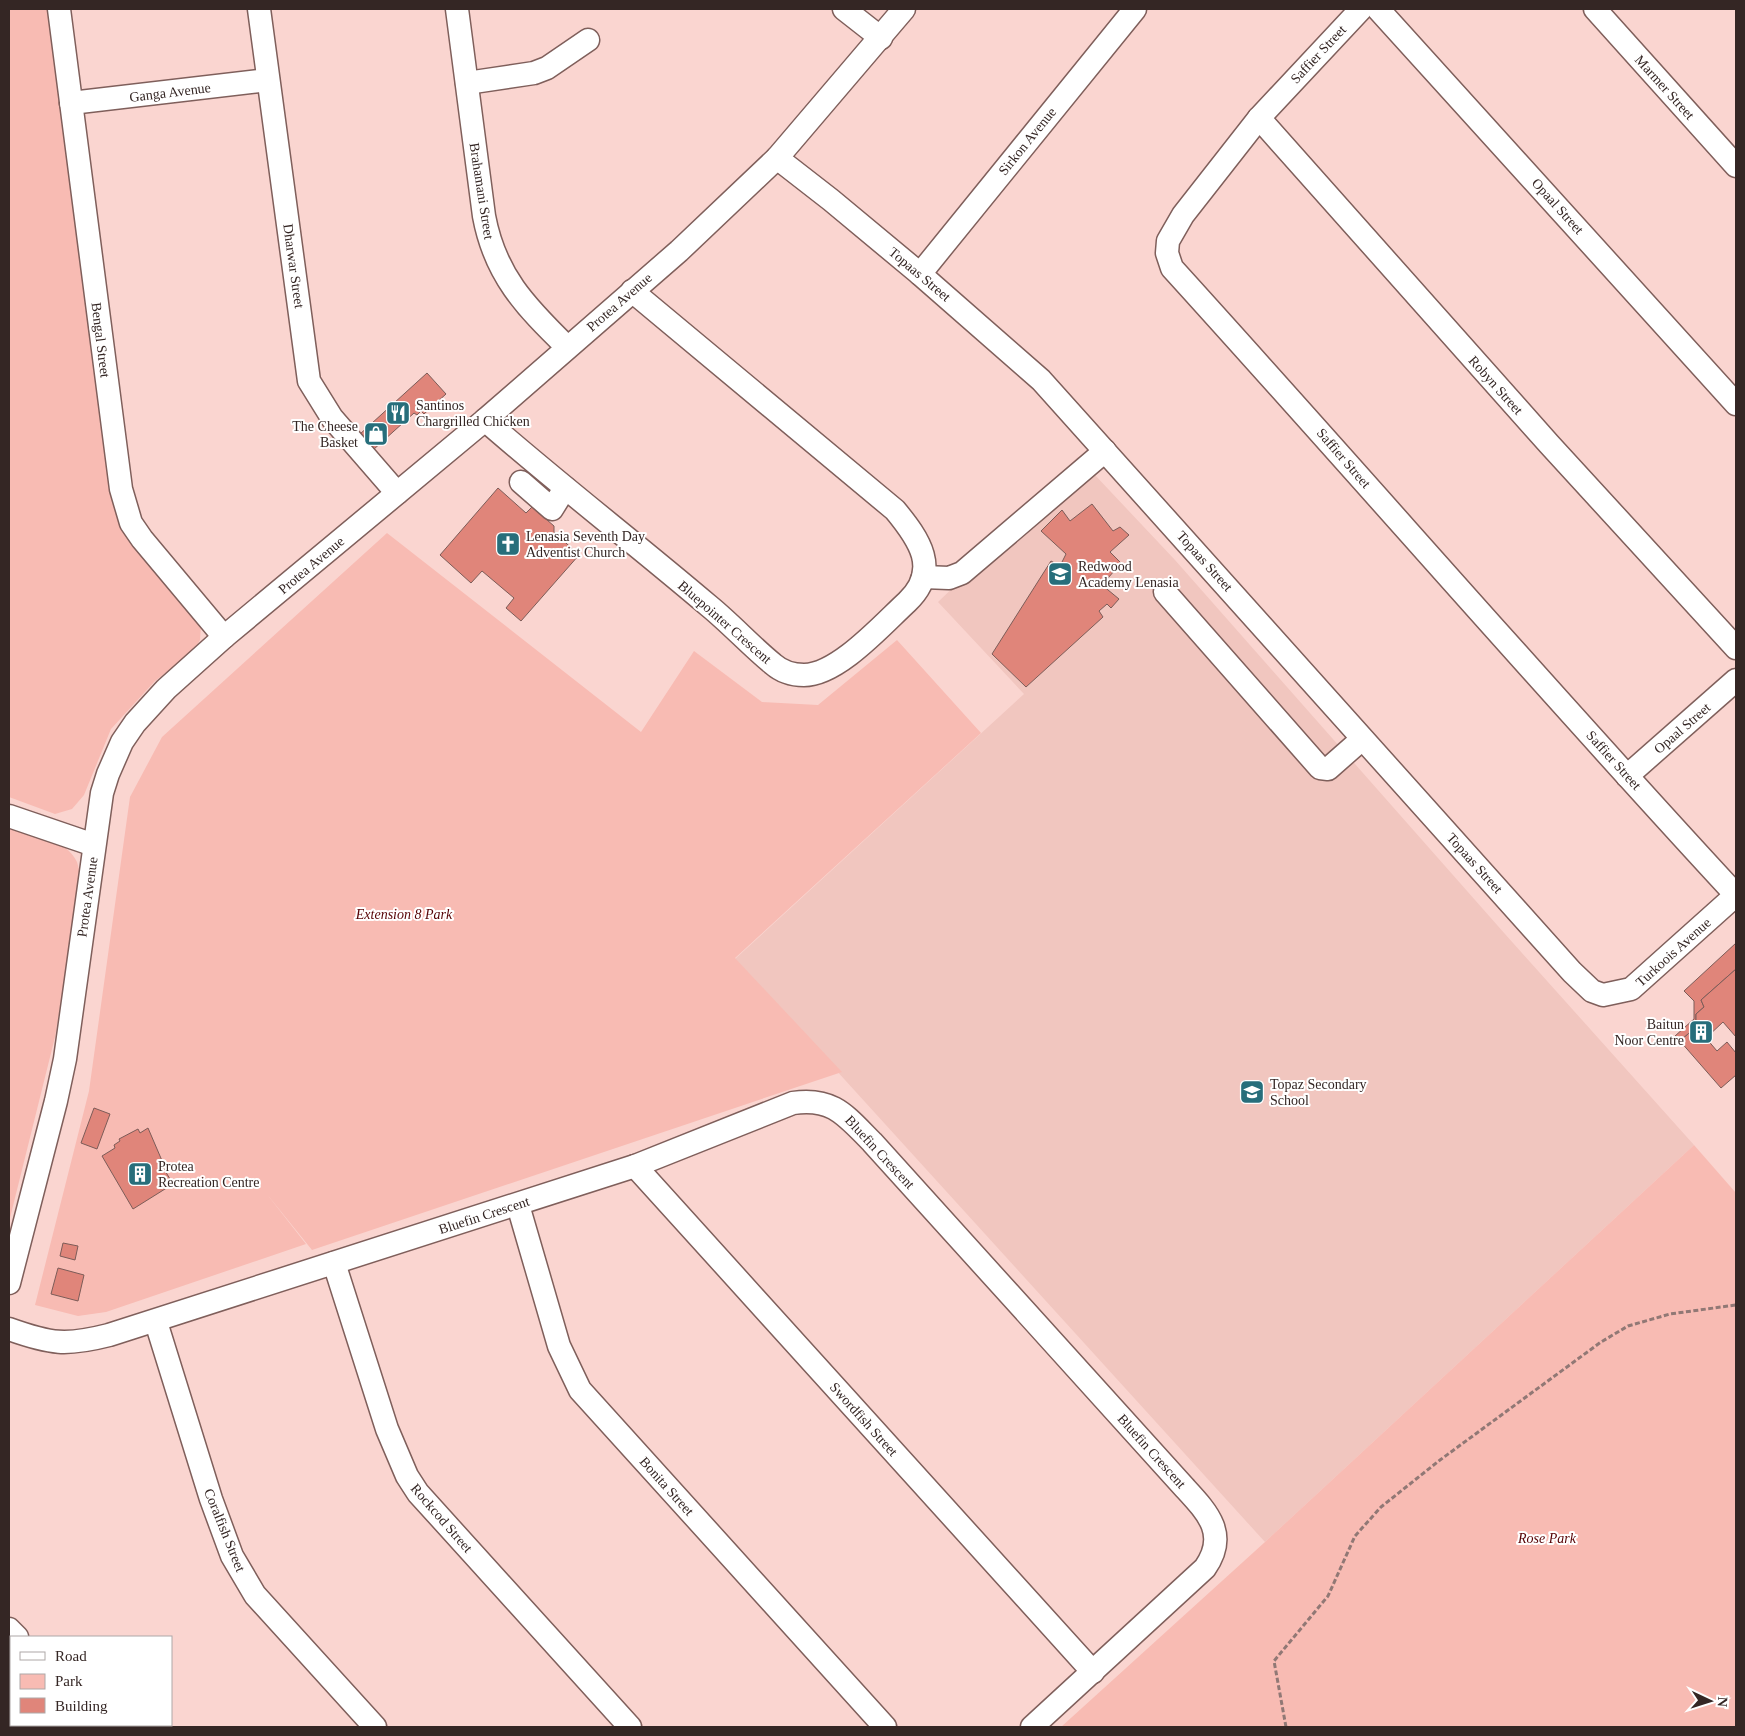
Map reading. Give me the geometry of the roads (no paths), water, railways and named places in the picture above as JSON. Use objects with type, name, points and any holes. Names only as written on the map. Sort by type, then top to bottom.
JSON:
[{"type":"street","name":"Bengal Street","points":[[59,9],[115,452],[126,507],[131,523],[142,539],[224,637]]},
{"type":"street","name":"Dharwar Street","points":[[259,9],[309,381],[332,418],[397,493]]},
{"type":"street","name":"Brahamani Street","points":[[457,9],[484,216],[497,262],[526,304],[567,347]]},
{"type":"street","points":[[844,9],[881,38]]},
{"type":"street","name":"Protea Avenue","points":[[9,1283],[63,1067],[102,793],[122,742],[135,723],[166,689],[224,637],[485,420],[678,251],[777,158],[904,9]]},
{"type":"street","name":"Sirkon Avenue","points":[[920,274],[1135,9]]},
{"type":"street","name":"Saffier Street","points":[[1361,9],[1258,118],[1174,227],[1168,241],[1167,253],[1172,268],[1252,354],[1627,776],[1736,895]]},
{"type":"street","name":"Opaal Street","points":[[1378,9],[1736,404]]},
{"type":"street","name":"Marmer Street","points":[[1595,9],[1736,166]]},
{"type":"street","points":[[467,83],[534,73],[547,68],[588,40]]},
{"type":"street","name":"Ganga Avenue","points":[[71,103],[268,80]]},
{"type":"street","name":"Robyn Street","points":[[1258,118],[1549,444],[1736,648]]},
{"type":"street","name":"Topaas Street","points":[[777,158],[831,200],[1028,366],[1572,972],[1592,991],[1603,995]]},
{"type":"street","points":[[632,291],[895,510],[918,542],[925,565],[923,577],[955,577],[962,573],[1105,451]]},
{"type":"street","name":"Bluepointer Crescent","points":[[485,420],[708,605],[773,664],[794,674],[817,674],[830,669],[909,600],[923,577]]},
{"type":"street","points":[[520,482],[552,509],[565,488]]},
{"type":"street","points":[[1165,592],[1320,768],[1328,769],[1362,740]]},
{"type":"street","name":"Opaal Street","points":[[1627,776],[1736,680]]},
{"type":"street","points":[[9,816],[94,845]]},
{"type":"street","name":"Turkoois Avenue","points":[[1603,995],[1632,989],[1736,895]]},
{"type":"street","name":"Bluefin Crescent","points":[[9,1329],[37,1339],[69,1343],[94,1339],[156,1322],[635,1166],[773,1110],[806,1101],[830,1105],[840,1110],[886,1157],[1184,1487],[1210,1517],[1214,1527],[1215,1550],[1205,1568],[1032,1727]]},
{"type":"street","name":"Swordfish Street","points":[[635,1166],[1093,1672]]},
{"type":"street","name":"Bonita Street","points":[[518,1205],[559,1346],[580,1390],[885,1727]]},
{"type":"street","name":"Rockcod Street","points":[[334,1263],[388,1429],[407,1476],[418,1493],[630,1727]]},
{"type":"street","name":"Coralfish Street","points":[[156,1322],[211,1499],[242,1574],[255,1595],[375,1727]]},
{"type":"place","name":"Santinos Chargrilled Chicken","points":[[398,413]]},
{"type":"place","name":"The Cheese Basket","points":[[376,434]]},
{"type":"place","name":"Lenasia Seventh Day Adventist Church","points":[[508,544]]},
{"type":"place","name":"Redwood Academy Lenasia","points":[[1060,574]]},
{"type":"place","name":"Baitun Noor Centre","points":[[1701,1032]]},
{"type":"place","name":"Topaz Secondary School","points":[[1252,1092]]},
{"type":"place","name":"Protea Recreation Centre","points":[[140,1174]]},
{"type":"park label","name":"Extension 8 Park","points":[[404,914]]},
{"type":"park label","name":"Rose Park","points":[[1547,1538]]}]
